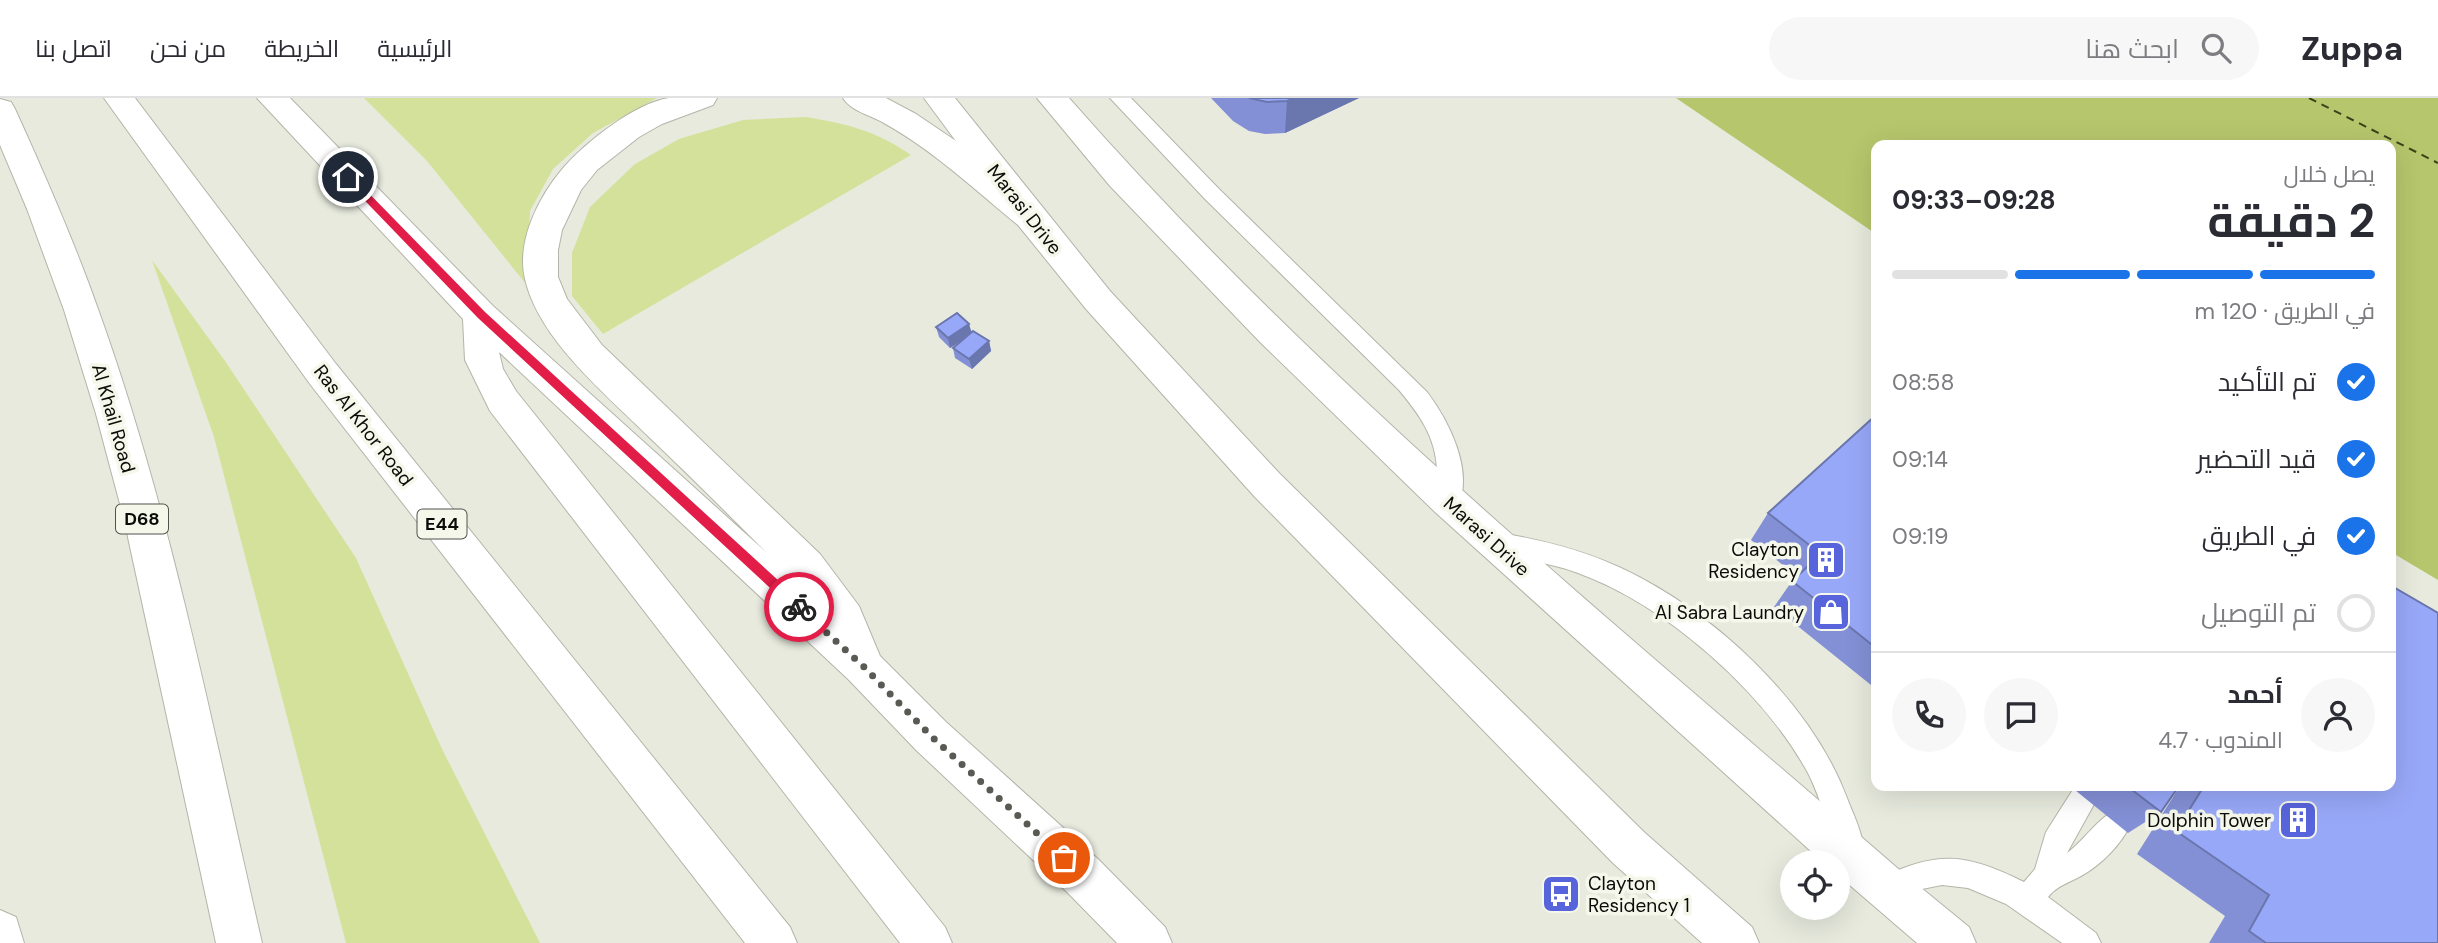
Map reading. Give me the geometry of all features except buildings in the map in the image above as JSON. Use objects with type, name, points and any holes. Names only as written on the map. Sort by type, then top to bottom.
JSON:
[{"type":"main road","name":"Ras Al Khor Road","points":[[119,98],[323,374],[774,943]]},
{"type":"main road","points":[[271,98],[481,315],[864,667],[931,736],[1083,876],[1149,943]]},
{"type":"main road","points":[[702,98],[650,117],[609,142],[575,173],[552,208],[540,245],[542,282],[559,316],[589,355],[806,566],[825,588],[843,612],[864,667]]},
{"type":"main road","points":[[858,98],[883,108],[919,129],[1030,217]]},
{"type":"main road","name":"Marasi Drive","points":[[939,98],[1098,300],[1267,485],[1599,819],[1736,943]]},
{"type":"main road","name":"Marasi Drive","points":[[1052,98],[1121,178],[1244,304],[1448,501],[1887,889],[1953,943]]},
{"type":"main road","name":"Al Khail Road","points":[[0,109],[24,159],[69,271],[111,401],[151,555],[239,943]]},
{"type":"main road","points":[[481,315],[480,354],[489,378],[503,401],[929,943]]},
{"type":"main road","points":[[0,933],[1,943]]},
{"type":"lane","points":[[1121,98],[1212,194],[1407,384],[1429,409],[1444,438],[1451,470],[1448,501]]},
{"type":"lane","points":[[1493,542],[1563,555],[1631,584],[1673,611],[1752,677],[1796,727],[1814,755],[1844,822],[1852,857]]},
{"type":"lane","points":[[2028,900],[2047,876],[2056,842],[2084,797]]},
{"type":"lane","points":[[2047,876],[2080,863],[2117,823]]},
{"type":"lane","points":[[1887,889],[1905,878],[1927,871],[1974,874],[2000,884],[2028,900],[2087,943]]},
{"type":"shaded area","points":[[364,98],[657,98],[593,133],[553,169],[530,211],[526,284],[427,161]]},
{"type":"shaded area","points":[[1676,98],[2438,98],[2438,580],[2396,555],[2396,140],[1871,140],[1871,231]]},
{"type":"shaded area","points":[[806,117],[861,130],[886,140],[911,155],[603,334],[572,296],[572,253],[590,207],[635,164],[679,139],[743,120]]},
{"type":"shaded area","points":[[152,260],[225,361],[356,558],[442,749],[540,943],[346,943],[214,437]]},
{"type":"ferry route","points":[[2309,98],[2392,140]]},
{"type":"ferry route","points":[[2396,142],[2438,163]]},
{"type":"way so far","points":[[799,607],[864,667],[931,736],[1064,858]]},
{"type":"place","name":"Clayton Residency","points":[[1826,560]]},
{"type":"place","name":"Al Sabra Laundry","points":[[1831,612]]},
{"type":"place","name":"Dolphin Tower","points":[[2298,820]]},
{"type":"place","name":"Clayton Residency 1","points":[[1561,894]]},
{"type":"route","points":[[348,177],[481,315],[799,607]]}]
